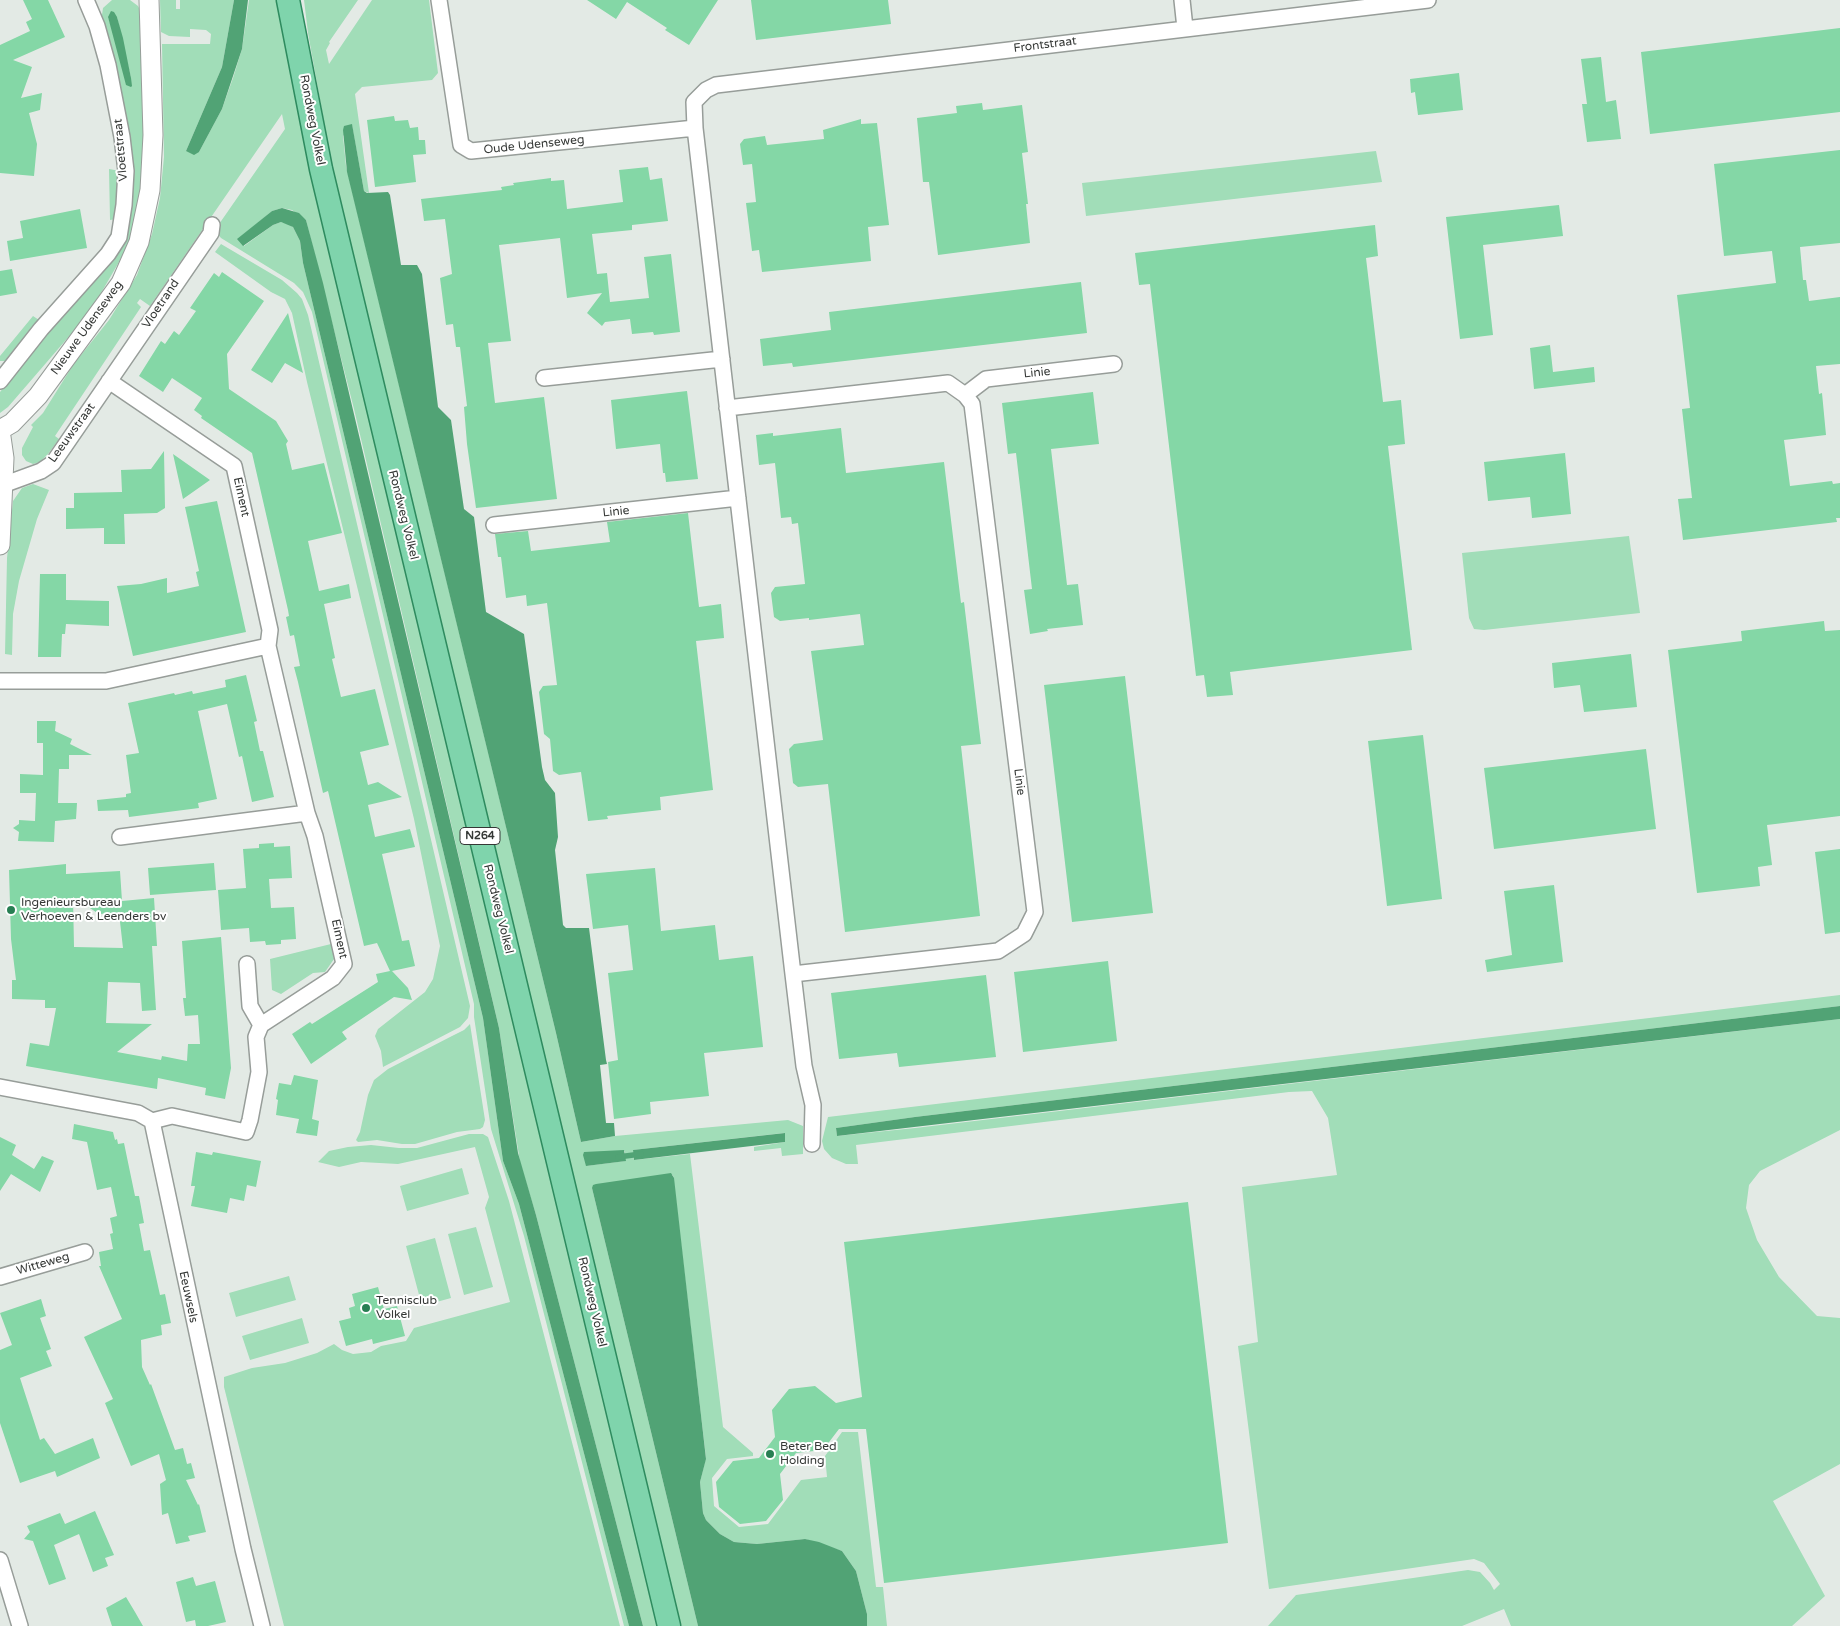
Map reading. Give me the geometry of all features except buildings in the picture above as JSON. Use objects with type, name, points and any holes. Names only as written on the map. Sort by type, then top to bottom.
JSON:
[{"type":"main road","name":"Rondweg Volkel","points":[[288,0],[323,179],[669,1626]]},
{"type":"main road","name":"Rondweg Volkel","points":[[294,0],[297,44]]},
{"type":"street","name":"Vloetstraat","points":[[0,381],[41,329],[108,254],[119,237],[124,205],[126,171],[122,137],[108,65],[97,26],[86,0]]},
{"type":"street","name":"Nieuwe Udenseweg","points":[[0,430],[17,418],[44,388],[121,283],[139,242],[150,190],[153,135],[149,0]]},
{"type":"street","name":"Oude Udenseweg","points":[[440,0],[461,144],[471,151],[695,128]]},
{"type":"street","points":[[1182,0],[1184,28]]},
{"type":"street","name":"Frontstraat","points":[[695,128],[694,102],[706,90],[716,85],[1428,0]]},
{"type":"street","points":[[695,128],[804,1066],[813,1105],[812,1144]]},
{"type":"street","name":"Vloetrand","points":[[109,382],[210,232],[212,226]]},
{"type":"street","points":[[544,378],[722,359]]},
{"type":"street","name":"Linie","points":[[793,974],[998,951],[1024,934],[1035,912],[972,404],[965,395],[986,379],[1114,364]]},
{"type":"street","name":"Leeuwstraat","points":[[2,486],[42,470],[53,463],[109,382]]},
{"type":"street","name":"Eiment","points":[[109,382],[234,466],[270,630],[268,646],[307,813],[315,836],[344,964],[333,978],[261,1025]]},
{"type":"street","points":[[728,408],[948,383],[965,395]]},
{"type":"street","points":[[0,430],[4,458],[0,545]]},
{"type":"street","name":"Linie","points":[[494,525],[738,498]]},
{"type":"street","points":[[0,681],[106,681],[268,646]]},
{"type":"street","points":[[120,837],[307,813]]},
{"type":"street","points":[[0,1087],[138,1113],[152,1121],[172,1116],[246,1132],[259,1072],[256,1037],[261,1025],[250,1006],[247,964]]},
{"type":"street","name":"Eeuwsels","points":[[152,1121],[242,1549],[262,1626]]},
{"type":"street","name":"Witteweg","points":[[0,1277],[85,1252]]},
{"type":"street","points":[[0,1560],[20,1626]]},
{"type":"shaded area","points":[[112,0],[130,0],[138,6],[141,12],[144,122],[143,176],[130,243],[90,312],[8,407],[0,413],[0,392],[89,283],[116,256],[129,222],[131,192],[101,22],[103,8]],"holes":[[[108,17],[117,17],[131,78]]]},
{"type":"shaded area","points":[[160,0],[176,0],[176,9],[180,9],[180,0],[234,0],[222,67],[186,151],[199,152],[222,109],[233,78],[242,49],[249,0],[277,0],[311,176],[659,1626],[643,1626],[536,1215],[520,1162],[499,1028],[354,409],[306,220],[292,210],[282,208],[272,211],[242,236],[244,246],[273,225],[281,222],[293,227],[300,241],[303,263],[483,1018],[503,1161],[519,1204],[629,1626],[624,1626],[524,1236],[491,1129],[474,1017],[474,1004],[312,312],[303,292],[294,283],[221,238],[217,233],[217,227],[285,129],[282,114],[150,306],[140,299],[137,303],[141,307],[55,436],[59,439],[48,454],[40,462],[33,464],[26,461],[22,455],[22,448],[33,427],[31,425],[43,413],[73,365],[109,320],[137,275],[152,234],[160,198],[164,157],[162,44],[210,44],[211,34],[206,30],[190,29],[190,37],[169,36],[161,32]]},
{"type":"shaded area","points":[[234,0],[248,0],[242,49],[222,109],[199,152],[194,155],[186,151],[222,67]]},
{"type":"shaded area","points":[[304,0],[358,0],[329,42],[326,50],[329,64],[372,0],[429,0],[438,73],[432,80],[362,87],[355,94],[369,193],[364,191],[352,125],[343,136],[346,166],[581,1142],[615,1136],[788,1120],[803,1126],[803,1154],[782,1156],[781,1148],[754,1151],[754,1147],[785,1142],[784,1133],[633,1150],[633,1153],[625,1154],[625,1151],[586,1166],[625,1161],[625,1157],[633,1156],[634,1160],[690,1154],[723,1427],[753,1453],[753,1456],[727,1459],[712,1478],[714,1506],[739,1527],[768,1524],[801,1480],[827,1477],[825,1456],[842,1432],[858,1432],[876,1587],[883,1587],[887,1626],[867,1626],[867,1614],[856,1571],[842,1551],[805,1539],[757,1544],[734,1542],[720,1534],[706,1520],[703,1513],[700,1482],[706,1458],[673,1175],[592,1188],[698,1626],[680,1626],[333,172],[308,33]]},
{"type":"shaded area","points":[[111,11],[117,17],[123,38],[131,87],[126,85],[108,17]]},
{"type":"shaded area","points":[[352,124],[364,191],[367,193],[388,192],[401,265],[417,265],[422,274],[438,407],[451,420],[464,509],[474,517],[486,612],[524,634],[542,767],[545,780],[555,793],[558,837],[555,850],[563,925],[566,928],[589,928],[607,1064],[600,1065],[606,1123],[614,1123],[615,1136],[581,1142],[347,172],[343,130],[344,126]]},
{"type":"shaded area","points":[[1376,151],[1382,182],[1086,216],[1082,183]]},
{"type":"shaded area","points":[[109,169],[120,171],[117,219],[110,220]]},
{"type":"shaded area","points":[[282,208],[299,213],[306,220],[323,283],[499,1028],[518,1153],[536,1215],[643,1626],[629,1626],[519,1204],[503,1161],[483,1018],[303,263],[300,241],[293,227],[281,222],[273,225],[243,246],[237,239],[272,211]]},
{"type":"shaded area","points":[[221,244],[282,280],[302,299],[308,315],[470,1006],[468,1018],[460,1027],[383,1067],[381,1051],[375,1036],[378,1029],[425,992],[433,979],[440,946],[414,819],[307,382],[292,313],[285,299],[271,292],[215,252]]},
{"type":"shaded area","points":[[33,316],[39,320],[8,361],[0,361],[0,356]]},
{"type":"shaded area","points":[[33,484],[49,490],[37,519],[19,581],[13,614],[12,655],[5,654],[7,558],[13,501],[22,488]]},
{"type":"shaded area","points":[[1629,536],[1640,613],[1484,630],[1474,629],[1469,618],[1462,553]]},
{"type":"shaded area","points":[[331,944],[334,959],[325,972],[313,973],[281,994],[272,990],[270,959]]},
{"type":"shaded area","points":[[1840,995],[1840,1006],[836,1128],[837,1136],[915,1128],[1840,1019],[1840,1130],[1760,1171],[1749,1185],[1746,1208],[1757,1240],[1779,1277],[1817,1316],[1840,1318],[1840,1464],[1773,1501],[1825,1596],[1792,1626],[1511,1626],[1504,1609],[1462,1626],[1268,1626],[1296,1595],[1468,1570],[1480,1572],[1494,1590],[1500,1584],[1484,1563],[1474,1559],[1269,1589],[1238,1346],[1258,1342],[1242,1187],[1337,1175],[1328,1118],[1312,1091],[1289,1092],[856,1145],[858,1164],[846,1164],[832,1158],[824,1149],[822,1141],[828,1117]]},
{"type":"shaded area","points":[[1840,1006],[1840,1019],[837,1136],[836,1128],[915,1117]]},
{"type":"shaded area","points":[[470,1024],[485,1120],[483,1127],[415,1144],[377,1140],[358,1142],[356,1140],[360,1132],[368,1095],[374,1080],[388,1069],[464,1030]]},
{"type":"shaded area","points":[[785,1133],[785,1142],[634,1160],[633,1150]]},
{"type":"shaded area","points":[[469,1134],[483,1134],[488,1137],[509,1201],[620,1626],[284,1626],[224,1387],[224,1377],[252,1368],[285,1363],[317,1353],[334,1344],[342,1350],[353,1354],[371,1352],[381,1346],[406,1341],[414,1328],[510,1302],[485,1208],[489,1197],[475,1147],[398,1164],[361,1162],[339,1167],[318,1162],[329,1151],[348,1147],[371,1145],[417,1148]]},
{"type":"shaded area","points":[[624,1150],[626,1161],[586,1166],[583,1155],[584,1152]]},
{"type":"shaded area","points":[[462,1168],[469,1194],[407,1211],[400,1186]]},
{"type":"shaded area","points":[[671,1173],[674,1178],[706,1459],[700,1482],[703,1513],[706,1520],[720,1534],[734,1542],[757,1544],[805,1539],[842,1551],[856,1571],[867,1614],[867,1626],[698,1626],[592,1188],[596,1184]]},
{"type":"shaded area","points":[[476,1227],[493,1287],[464,1295],[448,1234]]},
{"type":"shaded area","points":[[435,1238],[451,1298],[422,1306],[406,1246]]},
{"type":"shaded area","points":[[289,1276],[296,1300],[236,1317],[229,1293]]},
{"type":"shaded area","points":[[302,1318],[309,1343],[250,1360],[242,1336]]},
{"type":"waterway","points":[[618,1157],[641,1154]]},
{"type":"place","name":"Ingenieursbureau Verhoeven & Leenders bv","points":[[11,910]]},
{"type":"place","name":"Tennisclub Volkel","points":[[366,1308]]},
{"type":"place","name":"Beter Bed Holding","points":[[770,1454]]}]
